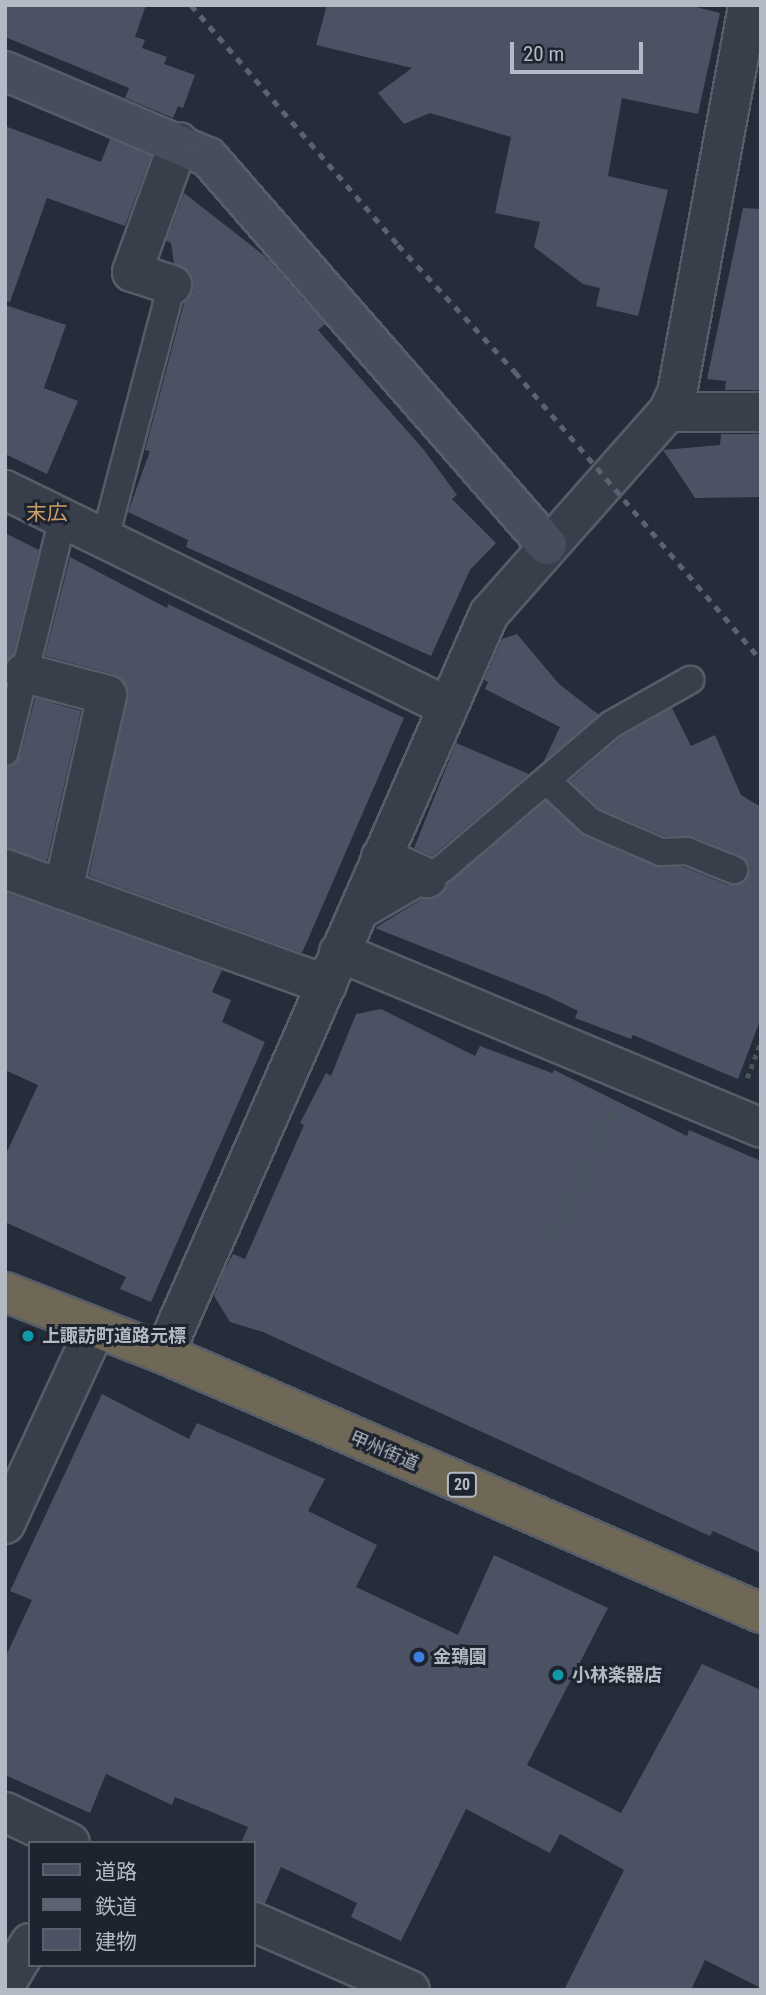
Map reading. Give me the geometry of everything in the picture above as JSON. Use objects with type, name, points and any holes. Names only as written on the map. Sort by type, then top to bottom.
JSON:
[{"type":"highway","name":"甲州街道","points":[[5,1292],[164,1354],[761,1613]]},
{"type":"street","points":[[164,1354],[445,706],[489,614],[547,545],[668,412],[677,393],[748,5]]},
{"type":"street","points":[[5,71],[180,142],[208,157],[547,545]]},
{"type":"street","points":[[172,285],[132,272],[180,142]]},
{"type":"street","points":[[668,412],[761,412]]},
{"type":"street","points":[[5,490],[445,706]]},
{"type":"street","points":[[24,673],[107,695],[62,890]]},
{"type":"street","points":[[381,857],[427,878]]},
{"type":"street","points":[[5,869],[62,890],[340,952],[761,1128]]},
{"type":"street","points":[[5,1524],[95,1329]]},
{"type":"street","points":[[5,1812],[66,1841]]},
{"type":"street","points":[[256,1923],[411,1990]]},
{"type":"street","points":[[5,1985],[28,1946]]},
{"type":"lane","points":[[105,538],[172,285]]},
{"type":"lane","points":[[5,752],[63,518]]},
{"type":"lane","points":[[340,952],[612,724],[690,680]]},
{"type":"lane","points":[[547,781],[591,822],[661,852],[687,851],[734,870]]},
{"type":"path","points":[[553,1235],[631,1074]]},
{"type":"building","points":[[5,5],[146,5],[135,37],[145,40],[142,48],[167,57],[164,64],[195,75],[183,108],[178,106],[173,118],[125,98],[129,88],[5,37]]},
{"type":"building","points":[[327,5],[688,5],[720,13],[698,114],[622,98],[608,176],[668,190],[638,316],[596,306],[600,288],[583,284],[534,247],[540,222],[495,213],[511,137],[430,113],[404,124],[378,93],[412,68],[316,45]]},
{"type":"building","points":[[5,126],[101,162],[110,139],[151,156],[125,226],[47,198],[10,302],[5,301]]},
{"type":"building","points":[[184,193],[266,257],[325,324],[318,330],[424,450],[457,495],[452,499],[496,543],[470,570],[431,656],[186,547],[188,540],[128,512],[150,451],[145,450],[184,303],[193,291],[189,271],[174,263],[171,243],[166,241]]},
{"type":"building","points":[[743,208],[761,209],[761,390],[725,390],[726,381],[707,379]]},
{"type":"building","points":[[5,305],[66,325],[44,388],[78,401],[47,474],[5,454]]},
{"type":"building","points":[[721,434],[761,434],[761,497],[695,498],[663,450],[720,445]]},
{"type":"building","points":[[5,533],[39,550],[13,655],[5,663]]},
{"type":"building","points":[[70,557],[167,608],[168,604],[404,718],[302,953],[89,876],[128,689],[113,674],[45,656]]},
{"type":"building","points":[[517,634],[559,684],[599,715],[544,761],[560,727],[485,689],[488,682],[484,680],[502,639]]},
{"type":"building","points":[[35,698],[81,711],[47,861],[5,848],[5,767],[20,756]]},
{"type":"building","points":[[672,708],[691,746],[715,735],[741,795],[761,807],[761,1018],[738,1079],[633,1035],[631,1039],[575,1018],[578,1011],[547,996],[375,928],[422,899],[440,895],[448,884],[546,801],[584,836],[655,866],[684,867],[728,885],[743,883],[750,868],[740,856],[692,836],[664,836],[600,809],[570,781],[621,737]]},
{"type":"building","points":[[456,743],[529,774],[432,856],[414,848]]},
{"type":"building","points":[[5,892],[222,970],[212,992],[231,1000],[222,1022],[265,1042],[151,1302],[120,1289],[126,1277],[5,1222],[5,1156],[38,1085],[5,1070]]},
{"type":"building","points":[[381,1009],[475,1056],[480,1046],[552,1073],[554,1070],[687,1136],[689,1130],[761,1161],[761,1553],[713,1531],[710,1536],[263,1332],[230,1322],[214,1296],[223,1273],[233,1254],[245,1259],[304,1125],[300,1123],[326,1073],[331,1076],[356,1014]]},
{"type":"building","points":[[102,1394],[189,1439],[197,1423],[325,1479],[308,1511],[377,1545],[356,1587],[458,1635],[494,1555],[608,1608],[527,1765],[621,1813],[702,1664],[761,1690],[761,1988],[705,1960],[691,1990],[564,1990],[624,1870],[560,1834],[550,1853],[466,1809],[401,1941],[351,1917],[357,1903],[281,1867],[265,1903],[256,1901],[256,1841],[242,1841],[248,1827],[175,1797],[172,1805],[106,1774],[90,1813],[5,1775],[5,1658],[32,1600],[10,1591]]},
{"type":"railway","points":[[191,5],[398,245],[515,372],[761,660]]},
{"type":"place","name":"上諏訪町道路元標","points":[[28,1336]]},
{"type":"place","name":"金鵄園","points":[[419,1657]]},
{"type":"place","name":"小林楽器店","points":[[558,1675]]},
{"type":"district","name":"末広","points":[[47,513]]}]
